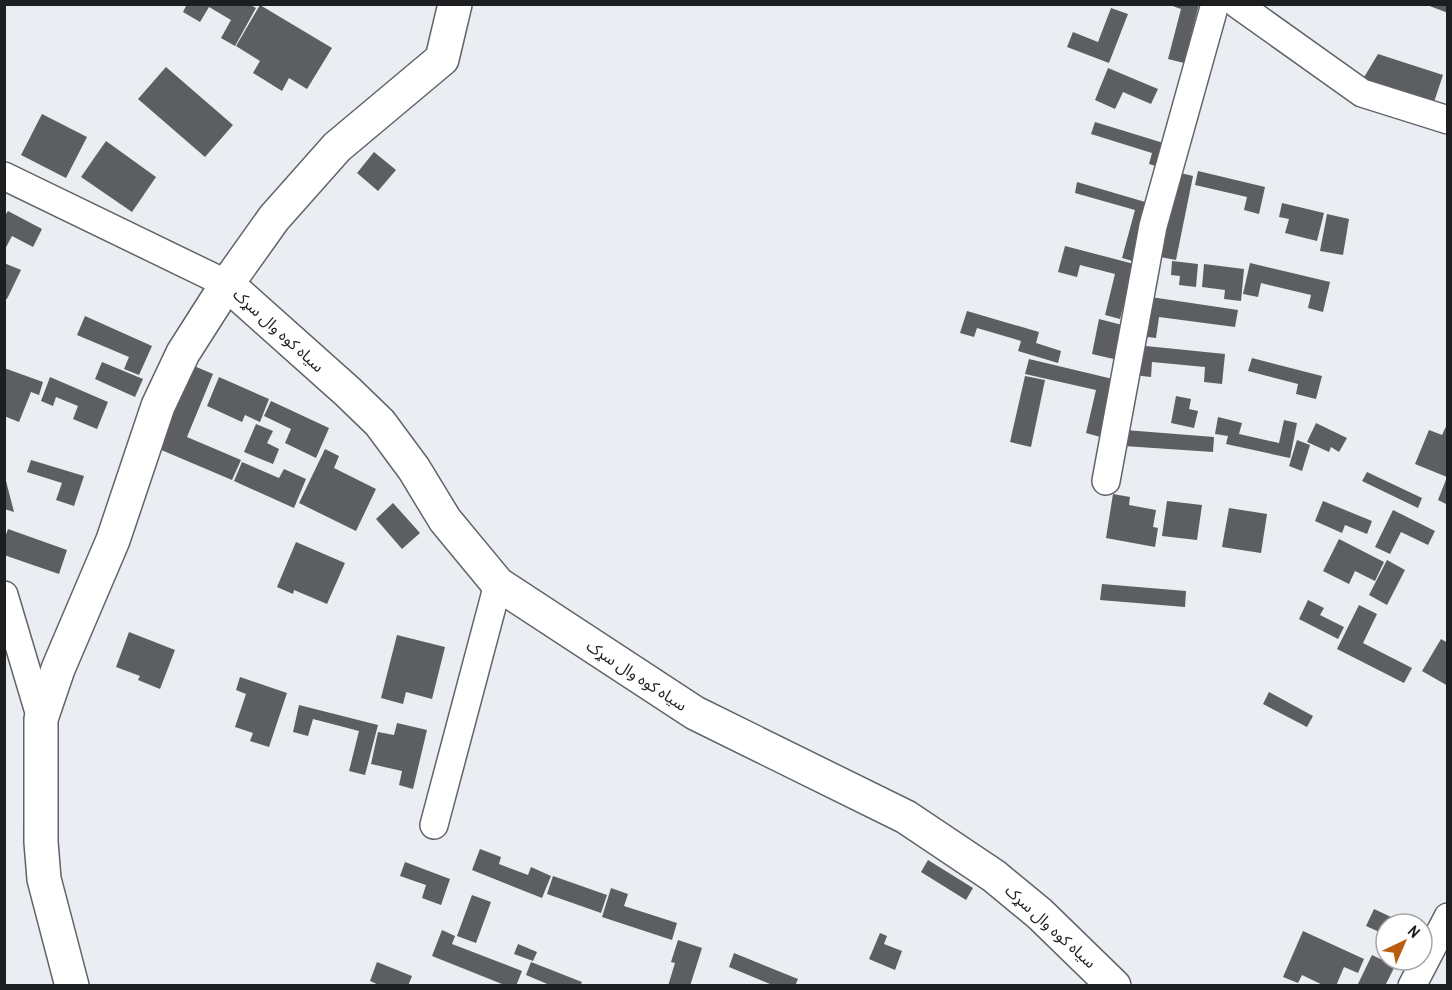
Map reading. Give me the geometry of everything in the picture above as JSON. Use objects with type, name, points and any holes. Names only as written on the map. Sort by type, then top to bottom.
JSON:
[{"type":"street","points":[[41,719],[58,669],[113,540],[158,406],[183,353],[227,284],[274,218],[337,147],[442,59],[455,4]]},
{"type":"street","points":[[1106,481],[1153,226],[1215,4]]},
{"type":"street","points":[[1237,4],[1362,93],[1448,120]]},
{"type":"street","points":[[6,182],[227,284]]},
{"type":"street","name":"سیاه کوه وال سړک","points":[[227,284],[380,423],[414,469],[445,520],[498,584],[695,713],[906,817],[994,876],[1040,914],[1114,986]]},
{"type":"street","points":[[434,825],[498,584]]},
{"type":"street","points":[[4,595],[41,719],[41,842],[44,879],[72,986]]},
{"type":"street","points":[[1412,986],[1448,916]]},
{"type":"building","points":[[187,4],[249,4],[256,8],[235,46],[221,38],[231,20],[209,7],[200,22],[183,12]]},
{"type":"building","points":[[1167,4],[1199,4],[1184,63],[1168,59],[1181,9]]},
{"type":"building","points":[[1448,4],[1448,13],[1427,5]]},
{"type":"building","points":[[260,5],[332,48],[307,89],[289,78],[282,91],[253,73],[260,61],[236,46]]},
{"type":"building","points":[[1111,8],[1128,14],[1109,63],[1067,47],[1073,32],[1098,42]]},
{"type":"building","points":[[1378,54],[1443,75],[1434,102],[1363,79]]},
{"type":"building","points":[[166,67],[233,125],[205,157],[138,99]]},
{"type":"building","points":[[1108,68],[1158,89],[1151,104],[1123,92],[1115,109],[1095,100]]},
{"type":"building","points":[[42,114],[87,137],[66,178],[21,155]]},
{"type":"building","points":[[1095,122],[1170,145],[1163,168],[1149,164],[1152,153],[1091,134]]},
{"type":"building","points":[[106,141],[156,177],[132,212],[81,177]]},
{"type":"building","points":[[374,152],[396,170],[378,191],[357,173]]},
{"type":"building","points":[[1172,171],[1193,176],[1176,260],[1155,256]]},
{"type":"building","points":[[1198,171],[1265,187],[1259,214],[1244,210],[1247,197],[1195,185]]},
{"type":"building","points":[[1077,182],[1152,204],[1136,262],[1122,258],[1135,210],[1075,193]]},
{"type":"building","points":[[1282,203],[1324,213],[1317,241],[1285,233],[1289,219],[1279,217]]},
{"type":"building","points":[[8,211],[42,229],[33,247],[12,236],[4,251],[4,217]]},
{"type":"building","points":[[1327,214],[1349,219],[1343,255],[1320,251]]},
{"type":"building","points":[[1065,246],[1134,264],[1120,319],[1105,315],[1115,274],[1080,265],[1077,277],[1058,272]]},
{"type":"building","points":[[1172,261],[1198,264],[1196,287],[1179,285],[1180,276],[1171,275]]},
{"type":"building","points":[[4,263],[21,270],[7,299],[4,298]]},
{"type":"building","points":[[1250,263],[1330,282],[1323,312],[1308,308],[1311,295],[1261,283],[1258,297],[1243,294]]},
{"type":"building","points":[[1204,264],[1244,269],[1241,301],[1224,299],[1225,290],[1202,287]]},
{"type":"building","points":[[1144,296],[1238,310],[1235,327],[1159,317],[1156,338],[1139,336]]},
{"type":"building","points":[[967,311],[1039,332],[1036,343],[1061,351],[1058,363],[1018,351],[1021,341],[977,328],[974,337],[960,333]]},
{"type":"building","points":[[85,316],[152,346],[139,375],[124,369],[129,357],[77,335]]},
{"type":"building","points":[[1099,319],[1126,326],[1118,360],[1092,354]]},
{"type":"building","points":[[1136,345],[1225,354],[1222,384],[1204,382],[1205,367],[1152,362],[1151,377],[1133,375]]},
{"type":"building","points":[[1252,358],[1322,376],[1316,399],[1296,394],[1298,384],[1248,371]]},
{"type":"building","points":[[1029,359],[1117,380],[1104,438],[1086,433],[1096,390],[1025,374]]},
{"type":"building","points":[[102,362],[143,379],[135,397],[95,379]]},
{"type":"building","points":[[194,366],[213,374],[187,437],[241,460],[232,480],[159,449]]},
{"type":"building","points":[[4,368],[43,382],[39,395],[31,392],[19,422],[4,416]]},
{"type":"building","points":[[1025,376],[1045,380],[1031,447],[1010,442]]},
{"type":"building","points":[[50,377],[108,402],[97,429],[73,419],[78,406],[56,397],[53,406],[41,401]]},
{"type":"building","points":[[219,377],[269,399],[260,422],[245,415],[242,422],[207,406]]},
{"type":"building","points":[[1176,396],[1191,399],[1189,409],[1198,411],[1194,428],[1171,423]]},
{"type":"building","points":[[271,401],[329,428],[316,458],[285,443],[291,429],[264,416]]},
{"type":"building","points":[[1218,417],[1242,423],[1239,434],[1279,443],[1284,420],[1297,423],[1290,458],[1226,444],[1228,436],[1215,434]]},
{"type":"building","points":[[1448,422],[1448,505],[1438,500],[1447,477],[1415,464],[1429,430],[1442,435]]},
{"type":"building","points":[[1316,423],[1347,438],[1339,452],[1331,447],[1329,452],[1307,442]]},
{"type":"building","points":[[256,424],[273,431],[267,443],[279,449],[273,464],[244,452]]},
{"type":"building","points":[[1125,430],[1214,437],[1213,452],[1124,446]]},
{"type":"building","points":[[1297,440],[1310,445],[1302,471],[1289,466]]},
{"type":"building","points":[[325,449],[339,456],[334,468],[376,489],[356,531],[299,503]]},
{"type":"building","points":[[31,460],[84,476],[74,506],[56,500],[62,483],[27,472]]},
{"type":"building","points":[[242,462],[279,478],[284,469],[306,479],[294,508],[234,481]]},
{"type":"building","points":[[1367,472],[1422,498],[1418,508],[1362,481]]},
{"type":"building","points":[[5,477],[14,512],[4,509]]},
{"type":"building","points":[[1113,494],[1130,497],[1129,505],[1156,510],[1153,527],[1158,528],[1155,547],[1106,538]]},
{"type":"building","points":[[1167,501],[1202,505],[1197,540],[1162,536]]},
{"type":"building","points":[[1323,501],[1372,521],[1367,534],[1345,525],[1342,533],[1315,521]]},
{"type":"building","points":[[393,503],[420,533],[402,549],[376,519]]},
{"type":"building","points":[[1229,508],[1267,514],[1261,553],[1222,547]]},
{"type":"building","points":[[1393,510],[1435,531],[1428,545],[1401,532],[1390,554],[1375,547]]},
{"type":"building","points":[[8,529],[67,550],[59,574],[4,555],[4,540]]},
{"type":"building","points":[[1339,539],[1384,562],[1375,581],[1355,571],[1349,584],[1323,571]]},
{"type":"building","points":[[296,542],[345,563],[327,604],[294,590],[293,594],[277,587]]},
{"type":"building","points":[[1387,560],[1405,570],[1387,605],[1369,595]]},
{"type":"building","points":[[1102,584],[1186,591],[1185,607],[1100,600]]},
{"type":"building","points":[[1308,600],[1324,608],[1320,615],[1344,627],[1338,639],[1299,619]]},
{"type":"building","points":[[1359,605],[1377,614],[1363,643],[1412,668],[1404,683],[1337,649]]},
{"type":"building","points":[[129,632],[175,650],[160,689],[138,680],[140,676],[116,667]]},
{"type":"building","points":[[397,635],[445,647],[432,699],[406,692],[403,704],[381,698]]},
{"type":"building","points":[[1441,639],[1448,643],[1448,686],[1422,671]]},
{"type":"building","points":[[240,677],[287,693],[269,747],[250,741],[253,733],[235,727],[246,694],[236,690]]},
{"type":"building","points":[[1269,692],[1313,716],[1307,727],[1263,704]]},
{"type":"building","points":[[299,705],[378,725],[365,775],[349,771],[359,731],[313,719],[308,736],[293,732]]},
{"type":"building","points":[[397,723],[427,730],[413,789],[399,785],[402,771],[371,764],[378,732],[394,735]]},
{"type":"building","points":[[480,849],[501,857],[499,864],[528,875],[531,867],[551,876],[542,898],[472,870]]},
{"type":"building","points":[[928,860],[973,888],[966,900],[921,872]]},
{"type":"building","points":[[405,862],[450,879],[441,905],[422,898],[426,885],[400,876]]},
{"type":"building","points":[[553,876],[607,895],[601,913],[547,894]]},
{"type":"building","points":[[611,888],[628,894],[624,906],[677,923],[672,940],[602,917]]},
{"type":"building","points":[[472,895],[491,902],[476,943],[457,936]]},
{"type":"building","points":[[1374,909],[1380,912],[1374,912],[1374,930],[1366,926]]},
{"type":"building","points":[[442,930],[455,936],[452,944],[522,971],[516,986],[507,986],[432,956]]},
{"type":"building","points":[[1303,931],[1364,959],[1358,973],[1344,967],[1336,986],[1325,986],[1302,975],[1298,983],[1283,977]]},
{"type":"building","points":[[880,933],[887,936],[884,944],[902,951],[895,970],[869,959]]},
{"type":"building","points":[[678,940],[702,948],[690,986],[668,986],[675,963],[671,962]]},
{"type":"building","points":[[518,944],[537,952],[533,961],[514,954]]},
{"type":"building","points":[[734,953],[798,979],[795,986],[775,986],[729,967]]},
{"type":"building","points":[[1372,955],[1374,956],[1374,972],[1392,972],[1385,986],[1357,986]]},
{"type":"building","points":[[377,962],[412,976],[408,986],[381,986],[370,981]]},
{"type":"building","points":[[531,962],[582,982],[580,986],[552,986],[526,975]]}]
